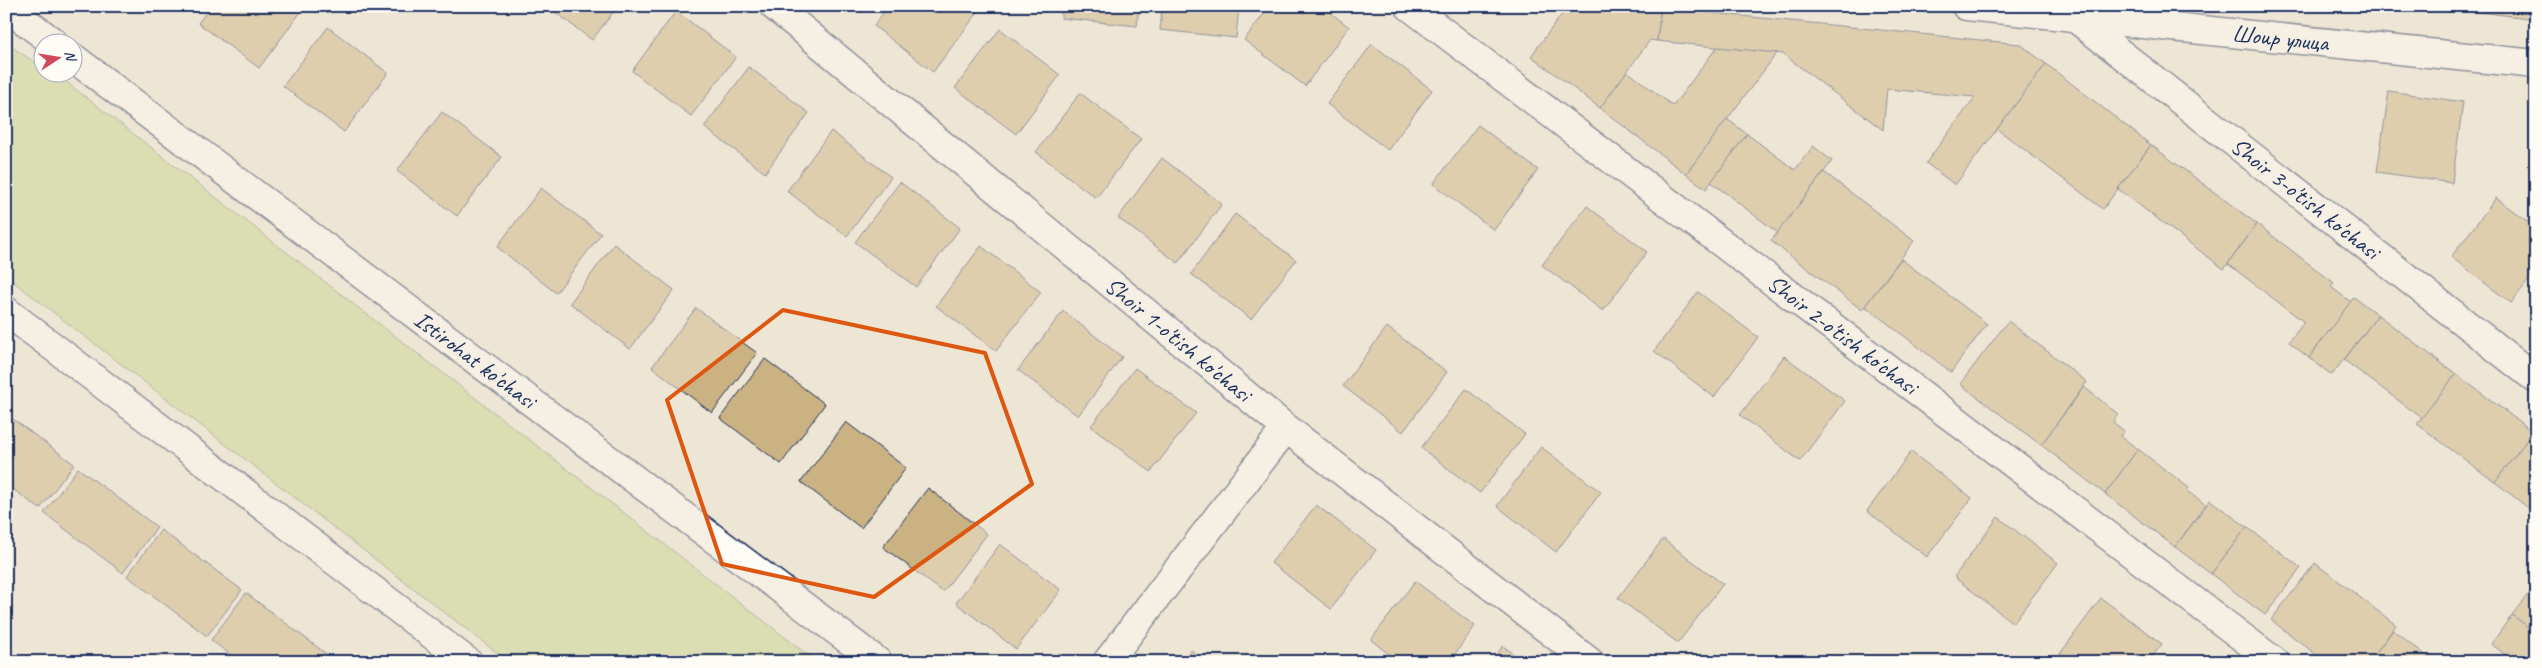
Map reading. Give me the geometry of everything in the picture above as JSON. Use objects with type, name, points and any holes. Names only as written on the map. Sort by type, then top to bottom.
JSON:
[{"type":"street","name":"Shoir 1-o'tish ko'chasi","points":[[774,6],[1286,428],[1590,662]]},
{"type":"street","name":"Shoir 2-o'tish ko'chasi","points":[[1409,6],[2275,662]]},
{"type":"street","name":"Шоир улица","points":[[1966,6],[2536,64]]},
{"type":"street","points":[[6,7],[40,32]]},
{"type":"street","name":"Shoir 3-o'tish ko'chasi","points":[[2074,17],[2536,379]]},
{"type":"street","name":"Istirohat ko'chasi","points":[[82,65],[878,662]]},
{"type":"street","points":[[6,311],[468,662]]},
{"type":"street","points":[[1107,662],[1286,428]]},
{"type":"highlighted area","points":[[783,310],[985,353],[1032,484],[874,597],[722,564],[667,400]]},
{"type":"green space","points":[[6,43],[32,60],[32,82],[66,82],[817,662],[509,662],[6,276]]},
{"type":"building","points":[[211,6],[299,6],[303,9],[259,68],[198,23]]},
{"type":"building","points":[[547,6],[618,6],[592,40]]},
{"type":"building","points":[[888,6],[970,6],[978,12],[933,72],[874,26]]},
{"type":"building","points":[[1062,6],[1139,6],[1137,26],[1061,18]]},
{"type":"building","points":[[1162,6],[1239,6],[1236,38],[1160,30]]},
{"type":"building","points":[[1270,6],[1322,6],[1349,27],[1305,86],[1244,40]]},
{"type":"building","points":[[1568,6],[1661,8],[1657,41],[1650,40],[1600,108],[1531,56]]},
{"type":"building","points":[[2430,6],[2536,6],[2536,19]]},
{"type":"building","points":[[1661,8],[2020,44],[2046,64],[1955,185],[1926,163],[1975,97],[1887,89],[1883,130],[1783,54],[1657,41]]},
{"type":"building","points":[[676,11],[736,57],[691,116],[632,71]]},
{"type":"building","points":[[328,27],[388,73],[344,132],[283,86]]},
{"type":"building","points":[[1000,29],[1060,75],[1016,134],[955,88]]},
{"type":"building","points":[[1372,44],[1432,90],[1388,150],[1327,104]]},
{"type":"building","points":[[1717,47],[1777,53],[1686,174],[1600,108],[1627,71],[1673,106]]},
{"type":"building","points":[[2046,64],[2151,145],[2103,209],[1997,129]]},
{"type":"building","points":[[749,67],[809,113],[765,173],[704,127]]},
{"type":"building","points":[[2389,91],[2463,102],[2452,183],[2377,172]]},
{"type":"building","points":[[1080,93],[1141,139],[1096,198],[1036,152]]},
{"type":"building","points":[[442,112],[502,157],[457,216],[397,171]]},
{"type":"building","points":[[1727,119],[1747,134],[1706,189],[1686,174]]},
{"type":"building","points":[[1478,125],[1538,170],[1494,230],[1433,184]]},
{"type":"building","points":[[831,131],[891,177],[847,236],[787,191]]},
{"type":"building","points":[[1747,134],[1795,170],[1813,146],[1832,161],[1778,233],[1711,182]]},
{"type":"building","points":[[2151,145],[2257,224],[2224,269],[2118,189]]},
{"type":"building","points":[[1162,158],[1222,204],[1178,263],[1118,218]]},
{"type":"building","points":[[1824,172],[1914,241],[1862,310],[1771,241]]},
{"type":"building","points":[[900,182],[960,228],[916,287],[855,242]]},
{"type":"building","points":[[541,188],[601,234],[556,293],[497,247]]},
{"type":"building","points":[[2496,198],[2536,228],[2536,271],[2511,303],[2451,257]]},
{"type":"building","points":[[1587,206],[1647,252],[1603,311],[1542,265]]},
{"type":"building","points":[[1235,214],[1296,260],[1251,319],[1191,274]]},
{"type":"building","points":[[2257,224],[2334,283],[2331,287],[2351,302],[2309,358],[2289,342],[2304,322],[2228,264]]},
{"type":"building","points":[[614,244],[674,290],[630,349],[570,303]]},
{"type":"building","points":[[981,246],[1041,292],[996,351],[936,306]]},
{"type":"building","points":[[1901,259],[1987,324],[1951,372],[1865,306]]},
{"type":"building","points":[[1698,292],[1758,337],[1714,397],[1654,351]]},
{"type":"building","points":[[2354,297],[2378,315],[2332,375],[2309,358]]},
{"type":"building","points":[[696,308],[757,353],[712,413],[652,367]]},
{"type":"building","points":[[1063,311],[1122,357],[1078,416],[1018,370]]},
{"type":"building","points":[[2378,315],[2456,374],[2422,418],[2344,360]]},
{"type":"building","points":[[2008,321],[2087,382],[2041,445],[1960,384]]},
{"type":"building","points":[[1387,327],[1447,372],[1403,432],[1343,386]]},
{"type":"building","points":[[1784,356],[1845,401],[1800,461],[1740,415]]},
{"type":"building","points":[[765,359],[825,404],[781,464],[720,418]]},
{"type":"building","points":[[1135,368],[1196,413],[1151,472],[1091,426]]},
{"type":"building","points":[[2456,374],[2533,432],[2495,482],[2417,424]]},
{"type":"building","points":[[2084,387],[2118,414],[2113,422],[2124,431],[2120,436],[2138,449],[2105,494],[2041,445]]},
{"type":"building","points":[[1466,389],[1525,434],[1480,493],[1421,448]]},
{"type":"building","points":[[6,414],[74,464],[40,509],[6,484]]},
{"type":"building","points":[[846,422],[906,468],[861,528],[801,482]]},
{"type":"building","points":[[2533,432],[2536,434],[2536,514],[2495,482]]},
{"type":"building","points":[[1541,447],[1601,492],[1556,552],[1497,506]]},
{"type":"building","points":[[2138,449],[2189,488],[2187,491],[2206,505],[2175,547],[2105,494]]},
{"type":"building","points":[[1911,452],[1972,498],[1927,557],[1867,511]]},
{"type":"building","points":[[78,468],[157,527],[123,573],[44,513]]},
{"type":"building","points":[[928,488],[987,534],[943,592],[883,547]]},
{"type":"building","points":[[2210,500],[2247,527],[2211,574],[2175,547]]},
{"type":"building","points":[[1316,505],[1376,550],[1331,609],[1271,563]]},
{"type":"building","points":[[1998,517],[2058,563],[2013,623],[1954,577]]},
{"type":"building","points":[[2247,527],[2301,568],[2265,615],[2211,574]]},
{"type":"building","points":[[161,530],[242,590],[207,636],[127,576]]},
{"type":"building","points":[[1663,539],[1723,584],[1678,643],[1618,598]]},
{"type":"building","points":[[1000,544],[1061,590],[1016,649],[956,603]]},
{"type":"building","points":[[2315,563],[2396,625],[2369,662],[2326,662],[2271,620]]},
{"type":"building","points":[[1415,581],[1475,626],[1449,662],[1399,662],[1371,640]]},
{"type":"building","points":[[2536,584],[2536,633],[2512,615]]},
{"type":"building","points":[[246,593],[337,662],[240,662],[211,640]]},
{"type":"building","points":[[2101,598],[2162,644],[2148,662],[2063,662],[2057,658]]},
{"type":"building","points":[[2512,615],[2536,633],[2536,662],[2515,662],[2491,644]]},
{"type":"building","points":[[2393,630],[2435,662],[2369,662]]},
{"type":"building","points":[[1503,646],[1524,662],[1491,662]]},
{"type":"building","points":[[1191,650],[1206,662],[1182,662]]}]
